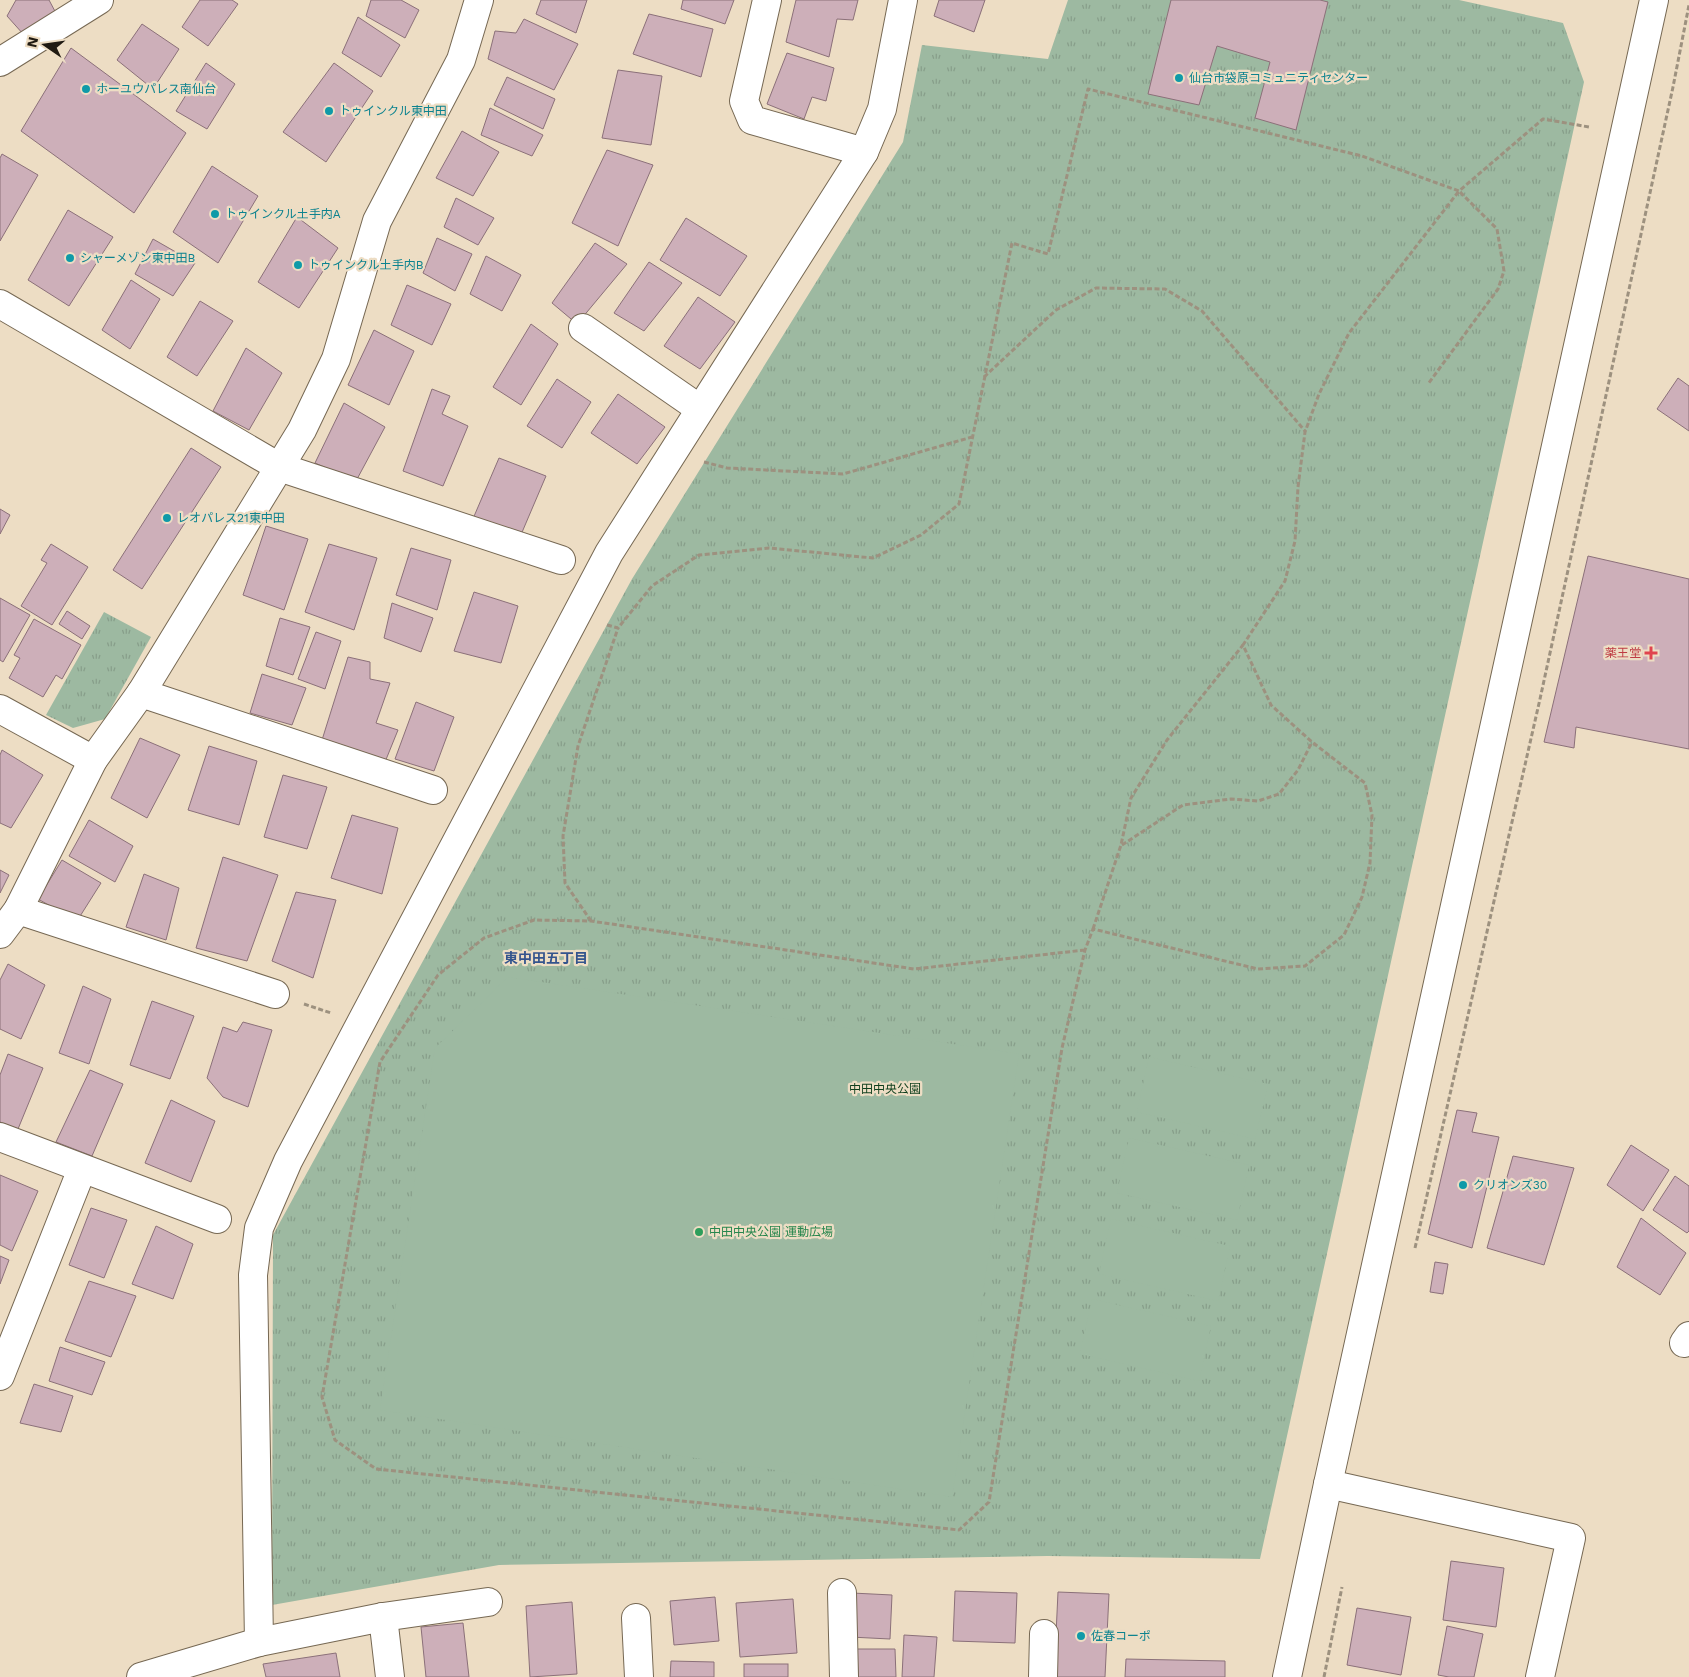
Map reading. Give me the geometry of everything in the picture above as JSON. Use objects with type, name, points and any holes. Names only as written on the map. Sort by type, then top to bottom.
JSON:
[{"type":"street","points":[[0,62],[99,0]]},
{"type":"street","points":[[0,934],[18,910],[93,760],[140,693],[302,430],[336,359],[377,221],[461,60],[479,0]]},
{"type":"street","points":[[767,0],[744,101],[752,120],[864,152]]},
{"type":"street","points":[[259,1642],[253,1275],[259,1228],[288,1161],[609,553],[864,152],[882,109],[903,0]]},
{"type":"street","points":[[1287,1677],[1654,0]]},
{"type":"street","points":[[0,304],[279,467],[561,560]]},
{"type":"street","points":[[583,328],[700,409]]},
{"type":"street","points":[[140,693],[433,790]]},
{"type":"street","points":[[0,709],[93,760]]},
{"type":"street","points":[[18,910],[275,994]]},
{"type":"street","points":[[0,1137],[217,1219]]},
{"type":"street","points":[[0,1376],[82,1169]]},
{"type":"street","points":[[1328,1484],[1571,1538],[1540,1677]]},
{"type":"street","points":[[842,1593],[844,1677]]},
{"type":"street","points":[[141,1677],[259,1642],[384,1616],[488,1602]]},
{"type":"street","points":[[384,1616],[390,1677]]},
{"type":"street","points":[[636,1618],[639,1677]]},
{"type":"street","points":[[1043,1677],[1044,1634]]},
{"type":"path","points":[[1415,1249],[1540,699],[1669,106],[1689,5]]},
{"type":"path","points":[[591,921],[565,883],[562,836],[578,746],[618,628],[652,586],[698,555],[769,548],[873,558],[921,535],[959,504],[1012,243],[1048,254],[1088,89],[1362,156],[1459,191],[1497,229],[1504,271],[1498,289],[1428,384]]},
{"type":"path","points":[[1085,950],[914,969],[591,921],[534,920],[484,938],[438,975],[380,1062],[322,1396],[335,1440],[376,1469],[959,1530],[988,1502],[1062,1048],[1085,950],[1121,845],[1131,798],[1167,740],[1243,646],[1285,580],[1295,541],[1298,488],[1305,432],[1319,394],[1349,333],[1459,191],[1543,119],[1589,127]]},
{"type":"path","points":[[984,377],[1056,310],[1096,288],[1165,289],[1202,311],[1305,432]]},
{"type":"path","points":[[671,454],[726,468],[843,474],[972,437]]},
{"type":"path","points":[[575,616],[618,628]]},
{"type":"path","points":[[1093,929],[1258,969],[1305,966],[1344,935],[1362,897],[1370,863],[1372,815],[1365,783],[1312,742],[1270,705],[1243,646]]},
{"type":"path","points":[[1121,845],[1182,805],[1231,799],[1258,801],[1279,794],[1298,770],[1312,742]]},
{"type":"path","points":[[275,994],[361,1023]]},
{"type":"path","points":[[1324,1677],[1343,1579]]},
{"type":"green space","name":"中田中央公園","points":[[1068,0],[1459,0],[1563,23],[1584,82],[1260,1559],[1048,1556],[499,1565],[272,1605],[273,1235],[632,579],[903,142],[922,45],[1048,59]]},
{"type":"green space","points":[[104,612],[151,637],[105,719],[73,728],[46,715]]},
{"type":"green space","name":"中田中央公園 運動広場","points":[[508,977],[1019,1054],[952,1497],[380,1410],[435,1048]]},
{"type":"green space","points":[[1149,1057],[1268,1084],[1255,1139],[1137,1112]]},
{"type":"green space","points":[[1129,1138],[1249,1165],[1237,1220],[1117,1193]]},
{"type":"green space","points":[[1111,1219],[1230,1246],[1218,1301],[1099,1274]]},
{"type":"green space","points":[[1092,1299],[1211,1326],[1199,1381],[1080,1354]]},
{"type":"building","points":[[16,0],[49,0],[57,15],[24,35],[7,16]]},
{"type":"building","points":[[200,0],[232,0],[238,4],[208,46],[182,27]]},
{"type":"building","points":[[371,0],[401,0],[419,10],[405,38],[366,16]]},
{"type":"building","points":[[541,0],[587,0],[576,33],[536,14]]},
{"type":"building","points":[[683,0],[734,0],[725,24],[681,9]]},
{"type":"building","points":[[796,0],[858,0],[853,20],[837,19],[829,57],[786,42]]},
{"type":"building","points":[[939,0],[985,0],[974,32],[934,16]]},
{"type":"building","name":"仙台市袋原コミュニティセンター","points":[[1171,0],[1320,0],[1328,2],[1296,130],[1255,118],[1270,62],[1217,46],[1199,105],[1148,94]]},
{"type":"building","points":[[649,14],[713,29],[701,77],[633,54]]},
{"type":"building","points":[[358,17],[400,45],[381,77],[342,53]]},
{"type":"building","points":[[524,19],[578,44],[554,90],[488,59],[495,31],[516,33]]},
{"type":"building","points":[[142,24],[179,49],[153,89],[117,60]]},
{"type":"building","name":"ホーユウパレス南仙台","points":[[71,48],[186,133],[134,213],[21,131]]},
{"type":"building","points":[[787,53],[834,68],[826,101],[812,97],[804,119],[767,104]]},
{"type":"building","points":[[206,63],[235,84],[207,129],[176,111]]},
{"type":"building","name":"トゥインクル東中田","points":[[334,63],[373,91],[326,162],[283,132]]},
{"type":"building","points":[[618,70],[662,76],[651,145],[602,138]]},
{"type":"building","points":[[507,77],[555,99],[543,129],[494,105]]},
{"type":"building","points":[[490,108],[543,135],[532,156],[481,135]]},
{"type":"building","points":[[462,131],[499,152],[473,196],[436,178]]},
{"type":"building","points":[[607,150],[653,165],[618,246],[572,223]]},
{"type":"building","points":[[2,154],[38,175],[0,241],[0,158]]},
{"type":"building","name":"トゥインクル土手内A","points":[[212,166],[258,196],[218,263],[173,232]]},
{"type":"building","points":[[456,198],[494,218],[478,245],[444,227]]},
{"type":"building","name":"シャーメゾン東中田B","points":[[68,210],[113,237],[69,306],[28,280]]},
{"type":"building","name":"トゥインクル土手内B","points":[[297,217],[338,248],[299,308],[258,282]]},
{"type":"building","points":[[686,218],[747,256],[720,296],[660,260]]},
{"type":"building","points":[[437,238],[472,254],[455,291],[423,273]]},
{"type":"building","points":[[153,239],[195,263],[173,296],[135,274]]},
{"type":"building","points":[[595,243],[627,264],[577,324],[552,303]]},
{"type":"building","points":[[486,256],[521,275],[502,311],[470,294]]},
{"type":"building","points":[[649,262],[682,283],[644,331],[614,313]]},
{"type":"building","points":[[131,280],[160,299],[130,349],[102,330]]},
{"type":"building","points":[[407,285],[451,304],[432,345],[391,325]]},
{"type":"building","points":[[698,297],[735,322],[700,369],[664,346]]},
{"type":"building","points":[[200,301],[233,321],[197,376],[167,357]]},
{"type":"building","points":[[531,324],[558,344],[521,405],[493,387]]},
{"type":"building","points":[[374,330],[414,351],[389,405],[348,385]]},
{"type":"building","points":[[246,348],[282,373],[249,430],[213,411]]},
{"type":"building","points":[[1678,378],[1689,386],[1689,431],[1657,409]]},
{"type":"building","points":[[557,379],[591,402],[562,448],[527,426]]},
{"type":"building","points":[[432,389],[450,396],[442,414],[468,426],[443,486],[403,471]]},
{"type":"building","points":[[618,394],[665,427],[637,464],[591,433]]},
{"type":"building","points":[[344,403],[385,427],[356,481],[315,463]]},
{"type":"building","name":"レオパレス21東中田","points":[[191,448],[221,467],[142,589],[113,570]]},
{"type":"building","points":[[499,458],[546,476],[520,537],[472,521]]},
{"type":"building","points":[[0,509],[10,515],[0,534]]},
{"type":"building","points":[[266,526],[308,539],[284,610],[243,595]]},
{"type":"building","points":[[51,544],[88,567],[52,625],[21,606],[47,563],[41,560]]},
{"type":"building","points":[[329,544],[377,558],[354,630],[305,612]]},
{"type":"building","points":[[411,548],[451,560],[437,610],[396,595]]},
{"type":"building","points":[[1588,556],[1689,579],[1689,749],[1576,727],[1574,748],[1544,742]]},
{"type":"building","points":[[474,592],[518,606],[501,663],[454,651]]},
{"type":"building","points":[[0,598],[30,615],[3,662],[0,660]]},
{"type":"building","points":[[392,603],[433,618],[421,652],[384,638]]},
{"type":"building","points":[[67,611],[90,626],[82,639],[59,624]]},
{"type":"building","points":[[280,618],[310,627],[293,675],[266,666]]},
{"type":"building","points":[[34,619],[81,645],[62,679],[56,675],[43,697],[9,678],[20,658],[14,655]]},
{"type":"building","points":[[316,632],[341,641],[325,689],[298,679]]},
{"type":"building","points":[[348,657],[370,662],[370,679],[390,683],[376,723],[398,730],[385,762],[322,740]]},
{"type":"building","points":[[262,674],[306,688],[292,725],[250,713]]},
{"type":"building","points":[[416,702],[454,717],[434,771],[395,759]]},
{"type":"building","points":[[140,738],[180,755],[147,818],[111,798]]},
{"type":"building","points":[[209,746],[257,761],[239,825],[188,810]]},
{"type":"building","points":[[2,750],[43,775],[11,828],[0,823],[0,755]]},
{"type":"building","points":[[283,775],[327,787],[307,849],[264,837]]},
{"type":"building","points":[[352,815],[398,828],[382,894],[331,878]]},
{"type":"building","points":[[89,820],[133,846],[115,882],[69,856]]},
{"type":"building","points":[[223,857],[278,875],[247,961],[196,948]]},
{"type":"building","points":[[62,860],[101,883],[77,921],[38,899]]},
{"type":"building","points":[[0,870],[9,875],[0,893]]},
{"type":"building","points":[[144,874],[179,888],[166,940],[126,927]]},
{"type":"building","points":[[296,892],[336,900],[313,978],[272,961]]},
{"type":"building","points":[[8,964],[45,985],[21,1039],[0,1029],[0,980]]},
{"type":"building","points":[[83,986],[111,999],[89,1064],[59,1053]]},
{"type":"building","points":[[152,1001],[194,1016],[170,1079],[130,1065]]},
{"type":"building","points":[[243,1022],[272,1030],[248,1107],[223,1097],[207,1078],[223,1027],[237,1032]]},
{"type":"building","points":[[8,1054],[43,1068],[18,1129],[0,1122],[0,1075]]},
{"type":"building","points":[[90,1070],[123,1084],[92,1156],[56,1142]]},
{"type":"building","points":[[171,1100],[215,1121],[191,1182],[145,1163]]},
{"type":"building","name":"クリオンズ30","points":[[1457,1110],[1477,1113],[1472,1132],[1499,1137],[1472,1248],[1428,1234]]},
{"type":"building","points":[[1631,1145],[1669,1170],[1643,1211],[1607,1185]]},
{"type":"building","points":[[1513,1156],[1574,1168],[1544,1265],[1487,1248]]},
{"type":"building","points":[[0,1175],[38,1191],[12,1251],[0,1245]]},
{"type":"building","points":[[1675,1176],[1689,1186],[1689,1231],[1687,1233],[1653,1210]]},
{"type":"building","points":[[91,1208],[127,1220],[104,1278],[69,1265]]},
{"type":"building","points":[[1641,1218],[1686,1253],[1660,1295],[1617,1267]]},
{"type":"building","points":[[156,1226],[193,1244],[173,1299],[132,1284]]},
{"type":"building","points":[[0,1256],[9,1260],[0,1284]]},
{"type":"building","points":[[1435,1262],[1448,1264],[1443,1294],[1430,1292]]},
{"type":"building","points":[[89,1281],[136,1296],[111,1357],[65,1341]]},
{"type":"building","points":[[60,1347],[105,1362],[92,1395],[49,1381]]},
{"type":"building","points":[[34,1384],[73,1396],[61,1432],[20,1423]]},
{"type":"building","points":[[1451,1561],[1504,1568],[1496,1627],[1443,1620]]},
{"type":"building","points":[[955,1591],[1017,1593],[1015,1643],[953,1641]]},
{"type":"building","name":"佐春コーポ","points":[[1058,1592],[1109,1594],[1105,1677],[1054,1677]]},
{"type":"building","points":[[852,1593],[892,1595],[890,1639],[850,1637]]},
{"type":"building","points":[[715,1597],[719,1641],[674,1645],[670,1601]]},
{"type":"building","points":[[793,1599],[797,1653],[740,1657],[736,1603]]},
{"type":"building","points":[[572,1602],[577,1674],[530,1677],[526,1606]]},
{"type":"building","points":[[1357,1608],[1411,1617],[1401,1675],[1347,1665]]},
{"type":"building","points":[[463,1623],[469,1677],[426,1677],[421,1627]]},
{"type":"building","points":[[1447,1626],[1483,1634],[1474,1677],[1438,1675]]},
{"type":"building","points":[[904,1635],[937,1637],[934,1677],[902,1677]]},
{"type":"building","points":[[857,1649],[895,1649],[896,1677],[858,1677]]},
{"type":"building","points":[[336,1653],[340,1677],[266,1677],[263,1664]]},
{"type":"building","points":[[1126,1659],[1225,1661],[1225,1677],[1125,1677]]},
{"type":"building","points":[[671,1661],[714,1662],[714,1677],[670,1677]]},
{"type":"building","points":[[744,1664],[788,1664],[788,1677],[744,1677]]},
{"type":"place","name":"仙台市袋原コミュニティセンター","points":[[1179,78]]},
{"type":"place","name":"ホーユウパレス南仙台","points":[[86,89]]},
{"type":"place","name":"トゥインクル東中田","points":[[329,111]]},
{"type":"place","name":"トゥインクル土手内A","points":[[215,214]]},
{"type":"place","name":"シャーメゾン東中田B","points":[[70,258]]},
{"type":"place","name":"トゥインクル土手内B","points":[[298,265]]},
{"type":"place","name":"レオパレス21東中田","points":[[167,518]]},
{"type":"place","name":"薬王堂","points":[[1651,653]]},
{"type":"place","name":"クリオンズ30","points":[[1463,1185]]},
{"type":"place","name":"中田中央公園 運動広場","points":[[699,1232]]},
{"type":"place","name":"佐春コーポ","points":[[1081,1636]]},
{"type":"district","name":"東中田五丁目","points":[[546,958]]}]
